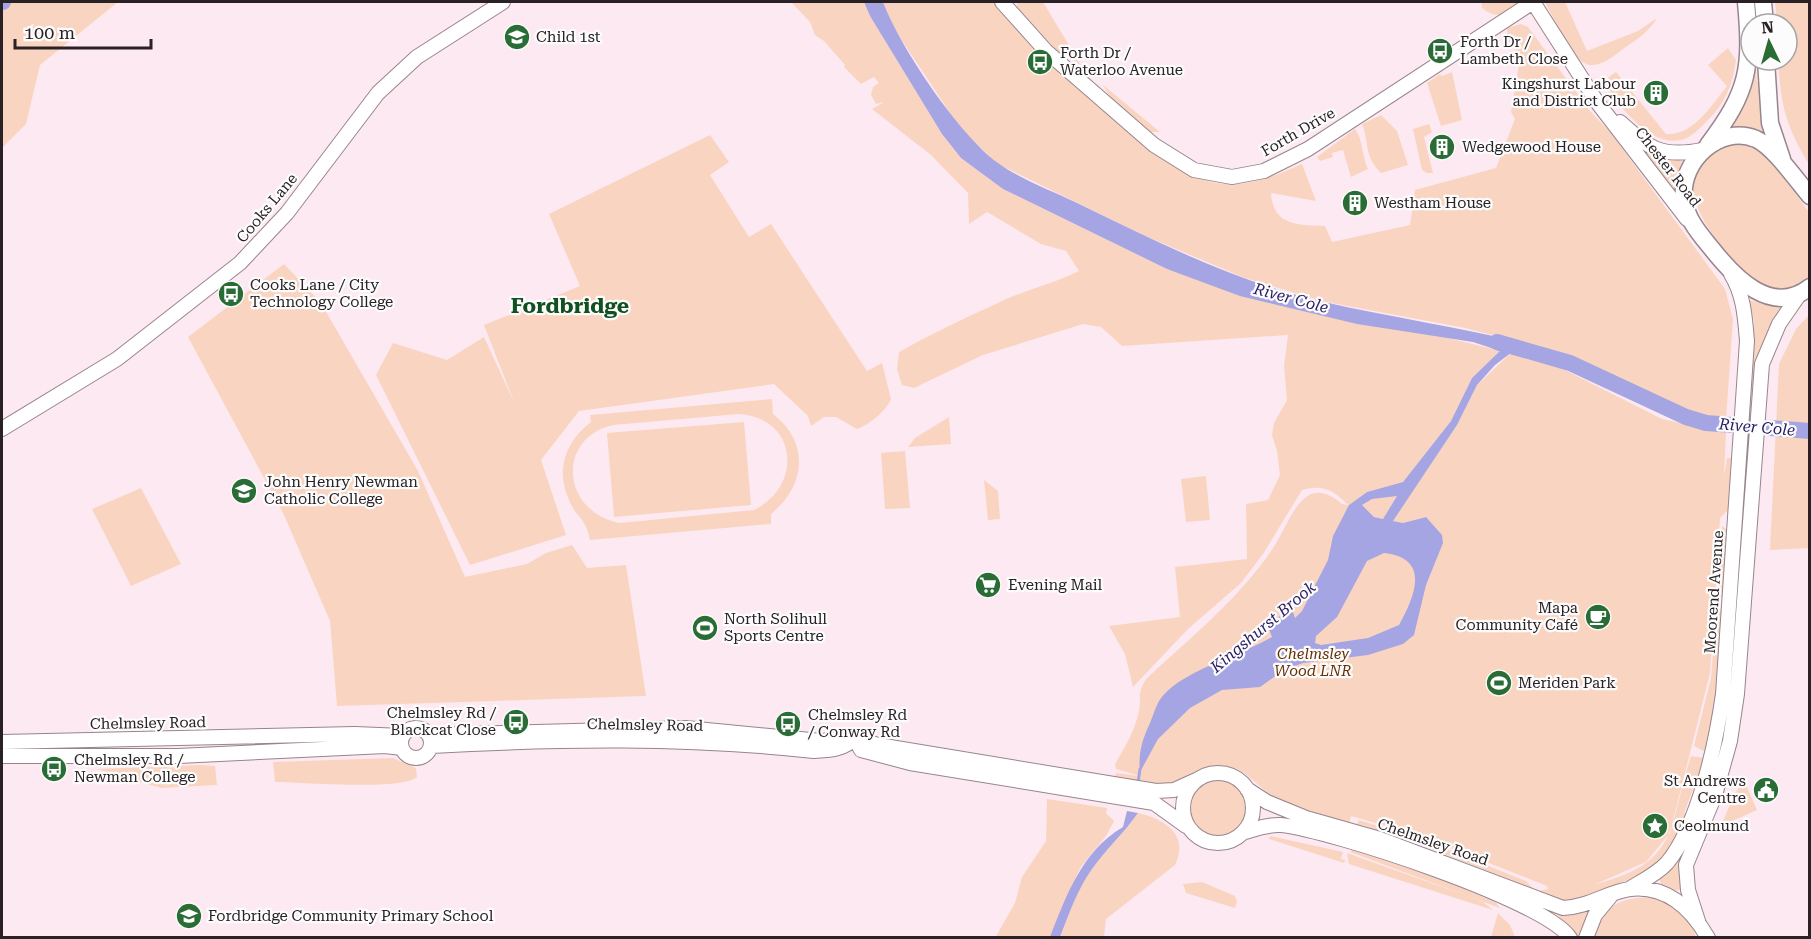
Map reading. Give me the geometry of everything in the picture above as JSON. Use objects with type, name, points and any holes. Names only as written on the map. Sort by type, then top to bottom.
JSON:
[{"type":"highway","points":[[1746,2],[1749,58],[1746,80],[1738,101],[1691,165],[1683,197],[1690,223],[1729,270],[1754,290],[1781,298],[1804,291]]},
{"type":"highway","points":[[1767,72],[1770,123],[1786,168]]},
{"type":"highway","points":[[1705,147],[1734,137],[1757,140],[1786,168],[1809,196]]},
{"type":"street","name":"Cooks Lane","points":[[2,429],[117,359],[240,263],[287,213],[378,93],[417,57],[503,2]]},
{"type":"street","name":"Forth Drive","points":[[1002,2],[1046,51],[1154,145],[1194,170],[1232,177],[1264,171],[1308,149],[1533,2]]},
{"type":"street","name":"Chester Road","points":[[1533,2],[1597,102],[1690,223]]},
{"type":"street","name":"Chester Road","points":[[1597,102],[1654,150],[1666,153],[1705,147]]},
{"type":"street","name":"Moorend Avenue","points":[[1610,897],[1629,889],[1657,872],[1674,852],[1691,818],[1717,739],[1725,672],[1747,341],[1739,286],[1729,270]]},
{"type":"street","name":"Moorend Avenue","points":[[1702,931],[1688,890],[1686,865],[1715,795],[1730,741],[1737,694],[1757,400],[1762,364],[1768,343],[1804,291]]},
{"type":"street","name":"Chelmsley Road","points":[[2,756],[178,756],[385,746],[403,742],[416,728],[430,740],[661,740],[814,751],[836,750],[848,745],[855,738],[878,745],[1155,797],[1196,780]]},
{"type":"street","name":"Chelmsley Road","points":[[2,742],[355,734],[403,742]]},
{"type":"street","name":"Chelmsley Road","points":[[403,742],[411,757],[421,757],[430,740]]},
{"type":"street","points":[[1226,773],[1242,781],[1247,789],[1252,812],[1245,832],[1238,837],[1212,842],[1192,833],[1186,826],[1184,806],[1189,788],[1196,780],[1207,774],[1226,773]]},
{"type":"street","name":"Chelmsley Road","points":[[1247,789],[1267,802],[1306,818],[1452,865],[1555,906],[1581,906],[1610,897]]},
{"type":"street","name":"Chelmsley Road","points":[[1155,797],[1186,826]]},
{"type":"street","name":"Chelmsley Road","points":[[1245,832],[1280,825],[1348,841],[1502,895],[1558,924],[1570,938]]},
{"type":"street","points":[[1629,889],[1657,891],[1666,895],[1679,903],[1702,931]]},
{"type":"street","points":[[1586,938],[1595,915],[1610,897]]},
{"type":"green space","points":[[2,2],[118,2],[40,65],[26,124],[2,148]]},
{"type":"green space","name":"Chelmsley Wood LNR","points":[[791,2],[864,2],[870,16],[942,134],[961,158],[1003,189],[1167,269],[1501,351],[1472,378],[1451,421],[1403,482],[1367,492],[1349,505],[1369,524],[1430,524],[1426,517],[1403,523],[1392,521],[1457,425],[1477,385],[1512,352],[1530,355],[1555,365],[1662,419],[1726,433],[1724,475],[1727,458],[1734,458],[1730,508],[1720,518],[1710,673],[1672,825],[1691,756],[1705,758],[1684,813],[1686,814],[1667,856],[1647,873],[1574,902],[1536,895],[1539,891],[1548,889],[1547,886],[1421,836],[1351,816],[1349,825],[1346,821],[1290,807],[1234,768],[1218,766],[1165,785],[1147,784],[1115,777],[1116,773],[1140,776],[1116,769],[1115,764],[1135,725],[1139,711],[1140,692],[1146,679],[1214,617],[1245,584],[1273,548],[1293,512],[1303,500],[1313,493],[1322,493],[1348,505],[1338,495],[1322,488],[1302,490],[1263,554],[1241,583],[1188,629],[1133,687],[1125,654],[1109,626],[1180,617],[1175,567],[1247,559],[1246,504],[1268,500],[1280,475],[1272,435],[1274,423],[1287,400],[1284,366],[1288,335],[1122,346],[1101,327],[1083,324],[983,355],[914,388],[902,385],[897,369],[899,352],[1008,298],[1079,271],[1066,251],[1041,244],[987,212],[969,224],[968,193],[931,155],[872,109],[884,102],[876,104],[871,95],[873,87],[879,83],[874,77],[861,84],[824,41],[815,35],[810,22]],"holes":[[[1668,835],[1658,852],[1644,864],[1624,875],[1596,884],[1646,862]]]},
{"type":"green space","points":[[883,2],[996,2],[1147,147],[1187,173],[1205,180],[1222,184],[1258,181],[1302,164],[1316,201],[1271,193],[1276,212],[1289,222],[1325,226],[1332,242],[1410,225],[1415,190],[1496,168],[1515,119],[1511,112],[1520,58],[1507,38],[1507,28],[1521,24],[1528,27],[1590,111],[1611,133],[1725,289],[1733,319],[1726,420],[1689,414],[1542,348],[1465,328],[1321,301],[1245,278],[1143,235],[998,164],[962,131],[891,24]]},
{"type":"green space","points":[[1017,2],[1043,2],[1082,67],[1073,59],[1058,53],[1017,12]]},
{"type":"green space","points":[[1481,2],[1518,2],[1511,11],[1497,15],[1482,8]]},
{"type":"green space","points":[[1545,2],[1565,2],[1587,51],[1638,31],[1657,18],[1642,35],[1612,57],[1599,64],[1590,65],[1576,57]]},
{"type":"green space","points":[[1775,2],[1809,2],[1809,164],[1789,126],[1779,72],[1799,72],[1799,12],[1776,12]]},
{"type":"green space","points":[[1728,48],[1736,60],[1727,93],[1719,108],[1698,130],[1685,139],[1670,141],[1648,131],[1628,114],[1606,85],[1609,77],[1616,72],[1666,134],[1676,133],[1685,130],[1701,118],[1727,86],[1708,65]]},
{"type":"green space","points":[[1452,72],[1462,120],[1441,126],[1427,83],[1440,74],[1442,76]]},
{"type":"green space","points":[[1752,72],[1756,72],[1757,82],[1761,84],[1767,134],[1741,126],[1728,128],[1744,105]]},
{"type":"green space","points":[[1103,85],[1160,132],[1149,132],[1112,101]]},
{"type":"green space","points":[[1381,115],[1397,131],[1408,165],[1381,173],[1369,155],[1362,124]]},
{"type":"green space","points":[[1429,124],[1432,132],[1424,137],[1433,173],[1422,170],[1413,129]]},
{"type":"green space","points":[[1355,129],[1360,138],[1368,169],[1351,177],[1343,150],[1332,153],[1333,157],[1320,161],[1317,157]]},
{"type":"green space","points":[[710,135],[729,162],[710,175],[749,237],[771,224],[867,371],[882,363],[891,399],[889,404],[877,417],[857,429],[836,417],[824,417],[811,426],[808,416],[774,384],[579,411],[541,460],[566,535],[470,565],[376,375],[393,343],[447,360],[484,337],[514,402],[484,325],[580,286],[549,214]]},
{"type":"green space","points":[[1737,144],[1753,147],[1768,157],[1809,212],[1809,277],[1800,284],[1775,289],[1753,280],[1717,240],[1698,207],[1693,192],[1694,177],[1701,163],[1715,152]]},
{"type":"green space","points":[[1642,150],[1661,157],[1683,158],[1675,180],[1675,194]]},
{"type":"green space","points":[[284,264],[321,303],[418,471],[465,577],[527,564],[546,553],[572,545],[587,568],[626,565],[646,696],[337,706],[330,621],[284,515],[188,337]]},
{"type":"green space","points":[[1749,300],[1772,306],[1787,305],[1767,337],[1751,396],[1754,321]]},
{"type":"green space","points":[[1809,315],[1809,548],[1770,550],[1779,364],[1796,329]]},
{"type":"green space","points":[[772,399],[773,414],[785,425],[798,451],[797,477],[783,503],[771,514],[771,524],[590,540],[586,526],[569,500],[563,478],[563,467],[569,447],[591,422],[590,415]],"holes":[[[739,414],[758,418],[773,427],[782,440],[787,454],[787,470],[781,485],[770,499],[754,510],[620,523],[600,516],[586,505],[577,491],[573,475],[575,459],[582,444],[595,432],[613,425]]]},
{"type":"green space","points":[[949,417],[951,444],[908,447],[915,438]]},
{"type":"green space","points":[[744,422],[751,505],[614,517],[607,433]]},
{"type":"green space","points":[[905,451],[910,508],[885,509],[881,453]]},
{"type":"green space","points":[[1746,459],[1749,459],[1735,653],[1726,737],[1717,771],[1680,867],[1684,888],[1673,892],[1662,886],[1659,878],[1705,795]]},
{"type":"green space","points":[[1206,476],[1210,520],[1186,522],[1181,479]]},
{"type":"green space","points":[[984,480],[998,491],[1000,519],[988,520]]},
{"type":"green space","points":[[141,488],[181,564],[131,586],[92,509]]},
{"type":"green space","points":[[1398,495],[1383,519],[1374,517],[1362,505],[1372,499]]},
{"type":"green space","points":[[1722,526],[1729,531],[1725,594],[1718,600]]},
{"type":"green space","points":[[1717,607],[1724,613],[1717,701],[1708,745],[1704,751],[1694,746],[1711,678]]},
{"type":"green space","points":[[393,758],[416,768],[417,777],[391,784],[372,785],[275,782],[273,762]]},
{"type":"green space","points":[[215,766],[217,785],[161,788],[97,769]]},
{"type":"green space","points":[[1214,777],[1226,777],[1237,782],[1245,790],[1250,807],[1248,819],[1237,832],[1226,837],[1214,837],[1203,832],[1195,824],[1190,813],[1190,801],[1195,790],[1203,782]]},
{"type":"green space","points":[[1744,780],[1757,810],[1721,826],[1734,795]]},
{"type":"green space","points":[[1047,799],[1107,808],[1106,813],[1114,821],[1106,836],[1080,868],[1050,937],[995,938],[1015,903],[1022,877],[1046,841]]},
{"type":"green space","points":[[1138,813],[1157,819],[1172,830],[1177,837],[1179,854],[1175,865],[1106,919],[1104,937],[1060,938],[1082,885],[1097,862]]},
{"type":"green space","points":[[1359,820],[1426,841],[1526,881],[1533,888],[1531,892],[1529,887],[1408,840],[1362,825],[1355,827]]},
{"type":"green space","points":[[1270,836],[1343,852],[1341,859],[1345,860],[1344,863],[1269,839]]},
{"type":"green space","points":[[1353,849],[1451,883],[1495,902],[1500,908],[1350,852]]},
{"type":"green space","points":[[1347,853],[1482,901],[1493,910],[1349,864]]},
{"type":"green space","points":[[1202,882],[1235,896],[1237,901],[1235,908],[1186,893],[1183,884]]},
{"type":"green space","points":[[1653,897],[1668,902],[1680,911],[1690,923],[1696,937],[1593,938],[1603,917],[1614,905],[1631,899]]},
{"type":"green space","points":[[1534,904],[1589,908],[1591,911],[1577,937],[1559,916]]},
{"type":"green space","points":[[1498,913],[1510,925],[1515,937],[1491,937]]},
{"type":"water","points":[[864,2],[883,2],[903,42],[949,112],[983,150],[998,163],[1025,179],[1196,259],[1291,294],[1524,343],[1495,365],[1477,385],[1457,425],[1393,521],[1403,523],[1426,517],[1442,535],[1443,543],[1426,585],[1414,635],[1403,644],[1368,655],[1303,663],[1284,670],[1260,687],[1222,690],[1190,708],[1158,739],[1140,772],[1141,747],[1159,701],[1180,681],[1272,637],[1269,629],[1272,621],[1292,609],[1295,618],[1302,611],[1328,560],[1333,536],[1349,505],[1367,492],[1403,482],[1451,421],[1472,378],[1500,351],[1473,342],[1357,324],[1240,296],[1167,269],[1003,189],[961,158],[942,134],[870,16]],"holes":[[[1397,496],[1383,519],[1374,517],[1362,505],[1372,499]],[[1384,553],[1399,556],[1414,570],[1414,591],[1399,625],[1368,638],[1321,645],[1315,643],[1316,636],[1337,617],[1367,561]]]},
{"type":"water","points":[[1127,811],[1138,813],[1087,877],[1060,937],[1050,937],[1077,876],[1097,849],[1123,827]]},
{"type":"waterway","name":"River Cole","points":[[1497,342],[1570,363],[1686,417],[1706,423],[1810,431]]},
{"type":"waterway","name":"Kingshurst Brook","points":[[1138,783],[1140,769]]},
{"type":"place","name":"Child 1st","points":[[517,37]]},
{"type":"place","name":"Forth Dr / Lambeth Close","points":[[1440,51]]},
{"type":"place","name":"Forth Dr / Waterloo Avenue","points":[[1040,62]]},
{"type":"place","name":"Kingshurst Labour and District Club","points":[[1656,93]]},
{"type":"place","name":"Wedgewood House","points":[[1442,147]]},
{"type":"place","name":"Westham House","points":[[1355,203]]},
{"type":"place","name":"Cooks Lane / City Technology College","points":[[231,294]]},
{"type":"place","name":"John Henry Newman Catholic College","points":[[244,491]]},
{"type":"place","name":"Evening Mail","points":[[988,585]]},
{"type":"place","name":"Mapa Community Café","points":[[1598,617]]},
{"type":"place","name":"North Solihull Sports Centre","points":[[705,628]]},
{"type":"place","name":"Meriden Park","points":[[1499,683]]},
{"type":"place","name":"Chelmsley Rd / Blackcat Close","points":[[516,722]]},
{"type":"place","name":"Chelmsley Rd / Conway Rd","points":[[788,724]]},
{"type":"place","name":"Chelmsley Rd / Newman College","points":[[54,769]]},
{"type":"place","name":"St Andrews Centre","points":[[1766,790]]},
{"type":"place","name":"Ceolmund","points":[[1655,826]]},
{"type":"place","name":"Fordbridge Community Primary School","points":[[189,916]]},
{"type":"district","name":"Fordbridge","points":[[570,306]]}]
